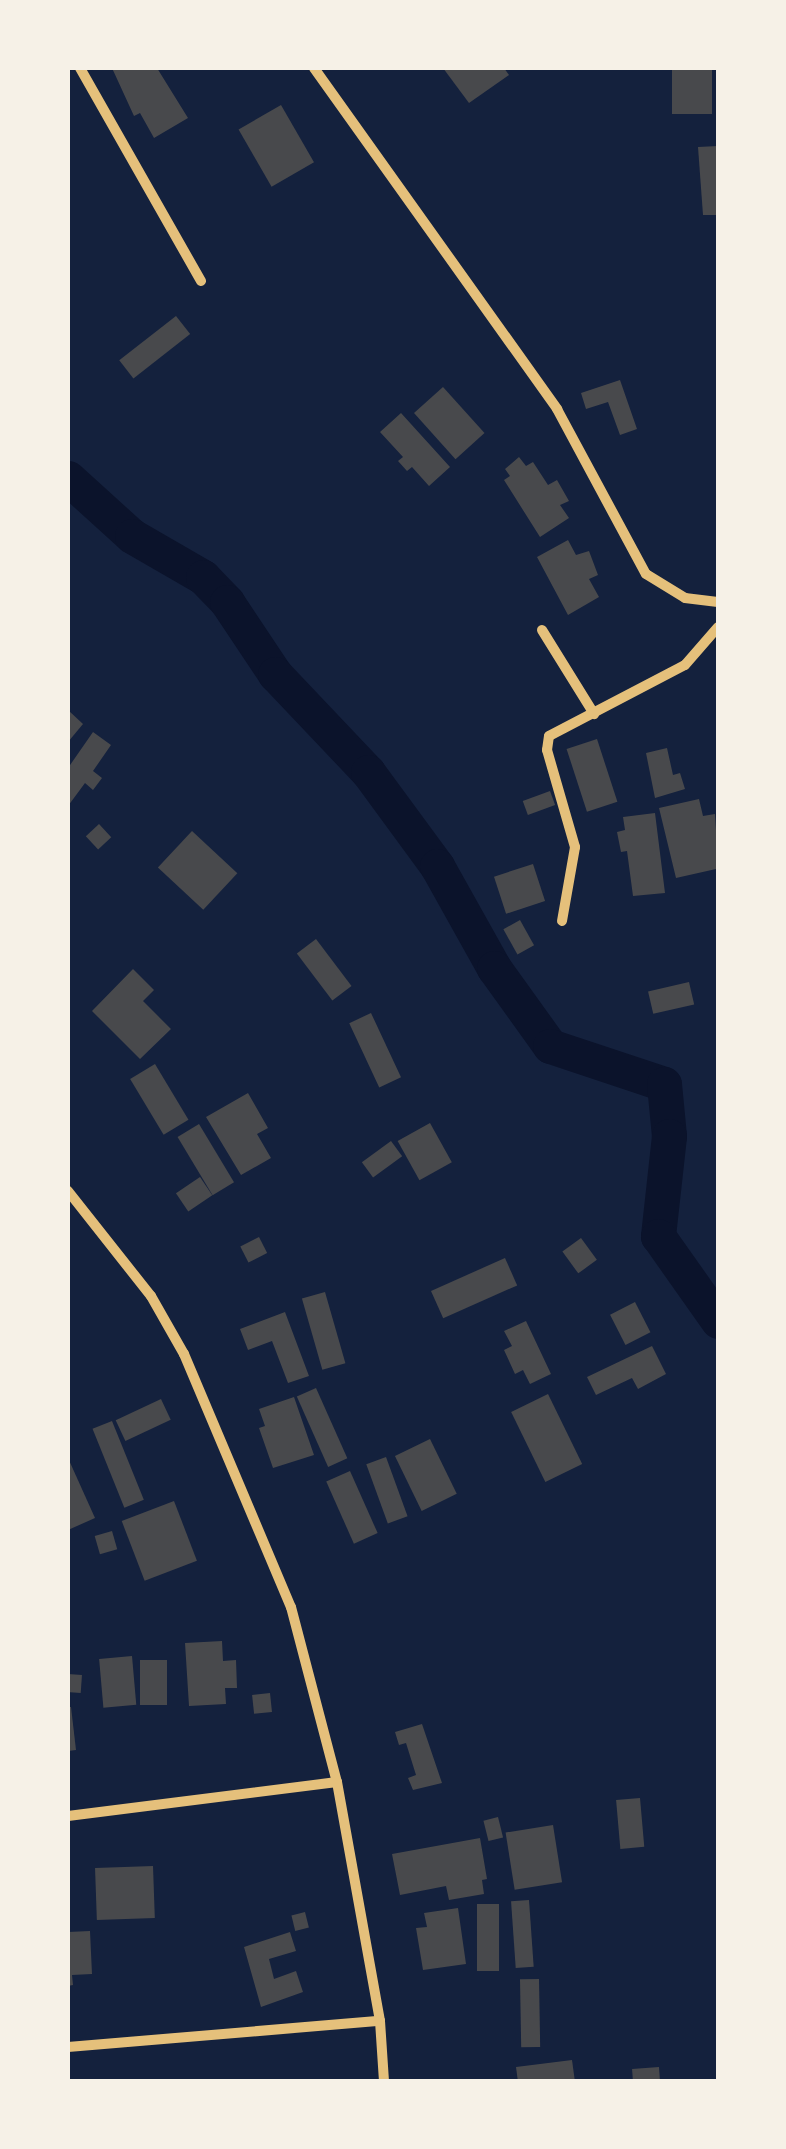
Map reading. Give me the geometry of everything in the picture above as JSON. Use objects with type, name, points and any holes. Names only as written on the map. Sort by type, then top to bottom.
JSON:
[{"type":"street","points":[[80,68],[201,280]]},
{"type":"street","points":[[314,68],[557,409],[646,574],[685,598],[718,602]]},
{"type":"street","points":[[562,922],[576,847],[546,750],[549,736],[685,664],[718,627]]},
{"type":"street","points":[[542,630],[594,714]]},
{"type":"street","points":[[68,1192],[151,1296],[184,1354],[291,1607],[338,1782],[380,2021],[384,2082]]},
{"type":"street","points":[[68,1816],[338,1782]]},
{"type":"street","points":[[68,2047],[380,2021]]},
{"type":"building","points":[[112,68],[157,68],[188,118],[154,138],[140,113],[134,116]]},
{"type":"building","points":[[443,68],[504,68],[509,75],[469,103]]},
{"type":"building","points":[[672,68],[712,68],[712,114],[672,114]]},
{"type":"building","points":[[281,105],[314,162],[272,187],[239,130]]},
{"type":"building","points":[[718,146],[718,215],[703,215],[698,147]]},
{"type":"building","points":[[176,316],[190,334],[133,378],[119,360]]},
{"type":"building","points":[[620,380],[637,429],[620,435],[608,402],[586,409],[581,393]]},
{"type":"building","points":[[443,387],[484,433],[456,459],[414,413]]},
{"type":"building","points":[[401,413],[450,467],[429,486],[412,467],[407,471],[398,461],[403,457],[380,432]]},
{"type":"building","points":[[519,457],[526,466],[533,462],[548,485],[557,480],[569,501],[560,505],[569,518],[540,537],[504,480],[510,476],[505,469]]},
{"type":"building","points":[[568,540],[576,555],[589,551],[598,575],[589,579],[599,597],[568,615],[537,557]]},
{"type":"building","points":[[68,710],[83,724],[68,742]]},
{"type":"building","points":[[93,732],[111,745],[93,771],[102,778],[93,790],[85,783],[68,806],[68,768]]},
{"type":"building","points":[[597,739],[617,802],[587,812],[567,749]]},
{"type":"building","points":[[667,748],[673,775],[680,773],[685,789],[655,798],[646,753]]},
{"type":"building","points":[[550,791],[555,805],[528,815],[523,801]]},
{"type":"building","points":[[699,799],[703,816],[715,814],[716,869],[676,878],[659,808]]},
{"type":"building","points":[[655,813],[665,893],[633,896],[627,851],[621,852],[617,832],[625,830],[623,817]]},
{"type":"building","points":[[99,824],[111,837],[98,849],[86,836]]},
{"type":"building","points":[[192,831],[237,873],[203,910],[158,868]]},
{"type":"building","points":[[533,864],[545,901],[506,914],[494,877]]},
{"type":"building","points":[[520,920],[534,945],[517,955],[503,929]]},
{"type":"building","points":[[316,939],[352,986],[332,1001],[297,953]]},
{"type":"building","points":[[133,969],[154,990],[143,1001],[171,1029],[140,1059],[92,1011]]},
{"type":"building","points":[[689,982],[694,1004],[653,1014],[648,991]]},
{"type":"building","points":[[371,1013],[401,1077],[379,1087],[349,1023]]},
{"type":"building","points":[[155,1064],[188,1120],[164,1135],[130,1079]]},
{"type":"building","points":[[248,1093],[268,1128],[257,1134],[271,1158],[241,1175],[206,1117]]},
{"type":"building","points":[[430,1123],[452,1162],[419,1180],[398,1141]]},
{"type":"building","points":[[199,1124],[234,1182],[213,1195],[178,1137]]},
{"type":"building","points":[[391,1141],[402,1156],[373,1178],[362,1162]]},
{"type":"building","points":[[200,1177],[212,1195],[188,1211],[176,1193]]},
{"type":"building","points":[[259,1237],[267,1253],[248,1263],[240,1247]]},
{"type":"building","points":[[581,1238],[597,1260],[578,1273],[562,1252]]},
{"type":"building","points":[[505,1258],[517,1285],[443,1318],[431,1291]]},
{"type":"building","points":[[325,1292],[345,1363],[322,1370],[302,1299]]},
{"type":"building","points":[[635,1302],[650,1332],[625,1345],[610,1315]]},
{"type":"building","points":[[285,1312],[309,1376],[288,1383],[272,1341],[248,1350],[240,1329]]},
{"type":"building","points":[[526,1321],[551,1374],[530,1384],[523,1370],[515,1374],[504,1350],[512,1346],[504,1331]]},
{"type":"building","points":[[652,1346],[666,1374],[638,1389],[632,1378],[596,1395],[587,1377]]},
{"type":"building","points":[[316,1388],[347,1458],[328,1467],[297,1397]]},
{"type":"building","points":[[548,1394],[582,1464],[545,1482],[511,1412]]},
{"type":"building","points":[[294,1397],[314,1455],[273,1468],[259,1428],[265,1426],[259,1409]]},
{"type":"building","points":[[161,1399],[171,1420],[125,1441],[116,1420]]},
{"type":"building","points":[[112,1421],[144,1500],[124,1508],[93,1429]]},
{"type":"building","points":[[430,1439],[457,1494],[422,1511],[395,1456]]},
{"type":"building","points":[[386,1457],[408,1516],[388,1523],[366,1464]]},
{"type":"building","points":[[68,1458],[95,1518],[68,1530]]},
{"type":"building","points":[[350,1471],[378,1533],[354,1544],[326,1482]]},
{"type":"building","points":[[174,1501],[197,1561],[145,1581],[122,1521]]},
{"type":"building","points":[[112,1531],[117,1549],[100,1554],[95,1536]]},
{"type":"building","points":[[222,1641],[223,1661],[236,1660],[237,1688],[225,1688],[226,1704],[189,1706],[185,1643]]},
{"type":"building","points":[[132,1656],[136,1705],[103,1708],[99,1659]]},
{"type":"building","points":[[140,1660],[167,1660],[167,1705],[140,1705]]},
{"type":"building","points":[[68,1674],[82,1675],[81,1693],[68,1692]]},
{"type":"building","points":[[270,1693],[272,1712],[254,1714],[252,1695]]},
{"type":"building","points":[[68,1707],[76,1750],[68,1751]]},
{"type":"building","points":[[422,1724],[442,1783],[413,1790],[408,1778],[416,1775],[406,1743],[399,1745],[395,1732]]},
{"type":"building","points":[[640,1798],[644,1847],[620,1849],[616,1800]]},
{"type":"building","points":[[498,1817],[503,1837],[489,1841],[483,1821]]},
{"type":"building","points":[[553,1825],[562,1882],[515,1890],[506,1833]]},
{"type":"building","points":[[480,1838],[487,1879],[482,1880],[484,1894],[449,1900],[446,1886],[400,1895],[392,1854]]},
{"type":"building","points":[[153,1866],[155,1918],[97,1920],[95,1868]]},
{"type":"building","points":[[529,1900],[534,1967],[516,1968],[511,1901]]},
{"type":"building","points":[[477,1904],[499,1904],[499,1971],[477,1971]]},
{"type":"building","points":[[458,1908],[466,1964],[423,1970],[416,1928],[427,1927],[424,1913]]},
{"type":"building","points":[[305,1912],[309,1928],[295,1931],[291,1915]]},
{"type":"building","points":[[90,1931],[92,1974],[72,1975],[73,1985],[68,1986],[68,1932]]},
{"type":"building","points":[[290,1932],[296,1951],[269,1959],[274,1979],[296,1971],[303,1992],[261,2007],[244,1947]]},
{"type":"building","points":[[520,1979],[539,1979],[540,2047],[521,2047]]},
{"type":"building","points":[[572,2060],[575,2082],[518,2082],[516,2067]]},
{"type":"building","points":[[659,2067],[660,2082],[633,2082],[632,2069]]},
{"type":"waterway","points":[[68,478],[132,536],[203,577],[227,602],[275,674],[368,772],[437,866],[494,968],[550,1046],[664,1084],[669,1136],[658,1236],[718,1321]]}]
